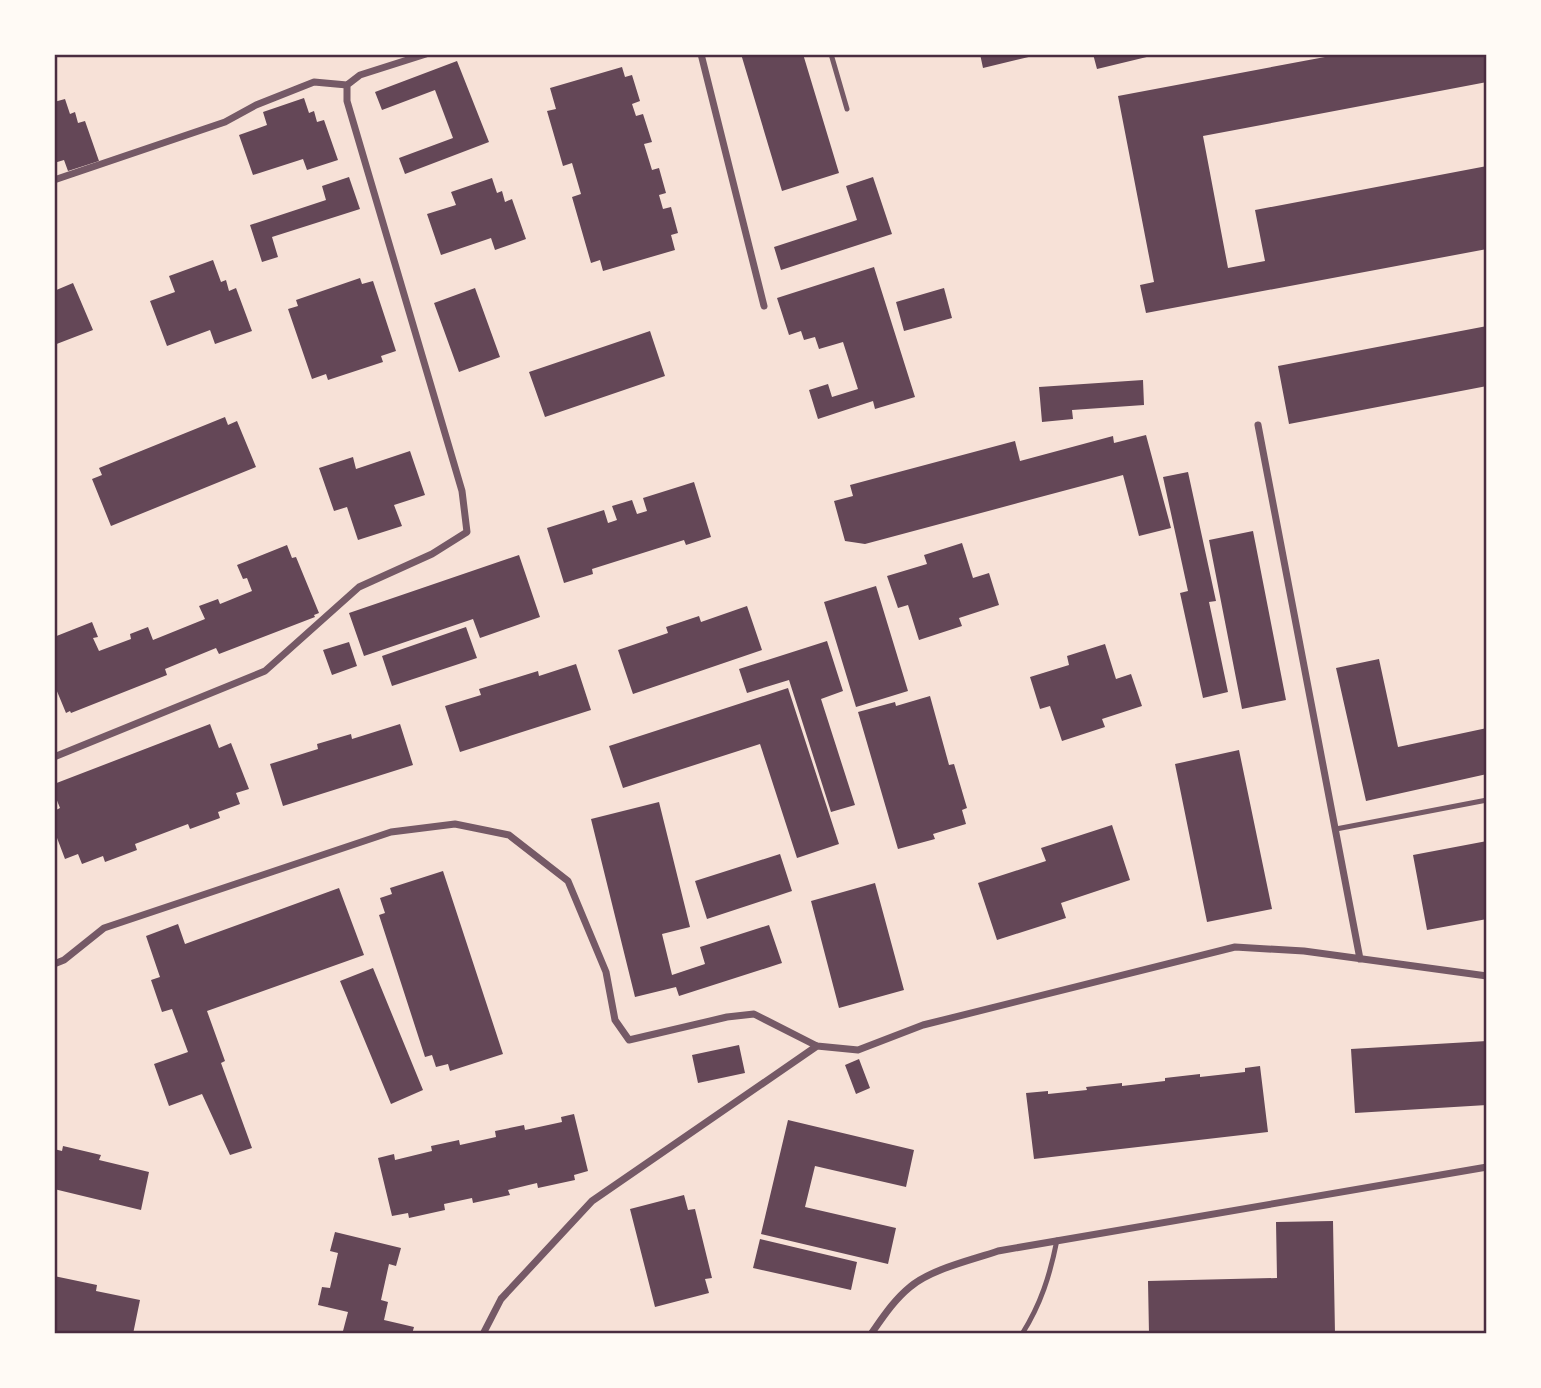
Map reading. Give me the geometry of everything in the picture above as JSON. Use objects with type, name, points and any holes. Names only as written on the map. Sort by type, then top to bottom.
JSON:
[{"type":"street","points":[[54,180],[225,122],[256,105],[314,82],[347,85],[360,75],[426,54]]},
{"type":"street","points":[[701,54],[764,306]]},
{"type":"street","points":[[54,757],[265,671],[359,587],[432,554],[467,532],[462,491],[347,101],[347,85]]},
{"type":"street","points":[[1258,425],[1360,959]]},
{"type":"street","points":[[54,964],[64,960],[104,928],[391,832],[455,824],[509,835],[568,881],[606,972],[615,1020],[629,1040],[727,1017],[754,1014],[817,1046],[858,1050],[923,1025],[1235,947],[1304,951],[1487,976]]},
{"type":"street","points":[[483,1334],[501,1299],[592,1201],[817,1046]]},
{"type":"street","points":[[871,1334],[888,1309],[912,1285],[946,1268],[998,1251],[1487,1167]]},
{"type":"lane","points":[[831,54],[847,109]]},
{"type":"lane","points":[[1335,830],[1487,800]]},
{"type":"lane","points":[[1022,1334],[1036,1312],[1049,1278],[1057,1241]]},
{"type":"building","points":[[741,54],[803,54],[839,173],[782,191]]},
{"type":"building","points":[[980,54],[1037,54],[1037,55],[983,68]]},
{"type":"building","points":[[1093,54],[1155,54],[1155,55],[1097,69]]},
{"type":"building","points":[[1341,54],[1487,54],[1487,82],[1203,136],[1228,268],[1265,261],[1255,210],[1487,166],[1487,249],[1146,313],[1140,285],[1154,282],[1118,96]]},
{"type":"building","points":[[457,61],[489,142],[405,174],[399,158],[453,138],[435,90],[382,110],[375,92]]},
{"type":"building","points":[[622,67],[625,77],[632,75],[640,101],[632,104],[636,116],[643,114],[652,142],[644,144],[652,170],[659,168],[666,193],[659,195],[663,209],[671,207],[678,233],[671,235],[675,250],[603,271],[600,260],[591,263],[572,197],[581,194],[572,163],[563,166],[547,111],[556,109],[550,88]]},
{"type":"building","points":[[304,98],[309,113],[314,111],[317,122],[324,120],[338,160],[307,170],[303,159],[253,175],[239,135],[267,125],[263,112]]},
{"type":"building","points":[[65,99],[70,114],[75,112],[78,123],[85,121],[99,161],[68,171],[64,160],[54,163],[54,102]]},
{"type":"building","points":[[349,177],[360,209],[272,237],[278,257],[262,262],[250,225],[326,200],[322,186]]},
{"type":"building","points":[[873,177],[892,234],[781,270],[774,247],[857,220],[846,186]]},
{"type":"building","points":[[492,178],[497,193],[502,191],[505,202],[512,199],[526,239],[495,250],[491,238],[441,255],[427,214],[456,205],[451,192]]},
{"type":"building","points":[[213,260],[221,282],[226,280],[229,291],[236,288],[252,331],[215,344],[210,330],[167,346],[150,301],[175,292],[169,276]]},
{"type":"building","points":[[874,267],[915,397],[875,409],[873,401],[818,419],[809,390],[828,384],[832,397],[858,389],[843,342],[819,349],[815,337],[804,340],[801,331],[789,335],[777,298]]},
{"type":"building","points":[[360,278],[362,284],[373,281],[396,351],[381,356],[383,362],[328,380],[326,374],[312,379],[288,309],[298,306],[296,300]]},
{"type":"building","points":[[73,283],[93,330],[54,345],[54,291]]},
{"type":"building","points":[[475,288],[500,357],[459,372],[434,303]]},
{"type":"building","points":[[944,288],[952,318],[904,331],[896,302]]},
{"type":"building","points":[[1487,326],[1487,386],[1289,424],[1278,366]]},
{"type":"building","points":[[650,331],[665,376],[545,417],[529,372]]},
{"type":"building","points":[[1143,380],[1144,405],[1072,410],[1073,419],[1042,422],[1039,387]]},
{"type":"building","points":[[225,417],[228,425],[237,421],[256,467],[111,526],[92,479],[102,475],[99,468]]},
{"type":"building","points":[[1146,435],[1171,528],[1139,536],[1123,475],[865,544],[845,541],[834,501],[853,496],[850,485],[1015,441],[1020,461],[1113,436],[1114,443]]},
{"type":"building","points":[[410,451],[425,495],[394,505],[402,526],[358,540],[347,507],[334,511],[319,468],[353,457],[356,469]]},
{"type":"building","points":[[1188,472],[1216,601],[1209,602],[1228,692],[1203,698],[1180,593],[1188,591],[1163,477]]},
{"type":"building","points":[[694,482],[711,537],[686,545],[684,540],[592,569],[593,574],[564,583],[547,528],[604,510],[608,523],[617,520],[612,506],[632,500],[637,514],[647,511],[643,498]]},
{"type":"building","points":[[1253,531],[1286,700],[1242,709],[1209,540]]},
{"type":"building","points":[[962,543],[973,578],[989,573],[999,605],[959,618],[962,626],[919,640],[908,605],[898,608],[887,576],[927,564],[924,555]]},
{"type":"building","points":[[287,545],[292,558],[296,557],[319,613],[314,615],[315,617],[219,654],[216,648],[165,669],[167,675],[66,713],[54,684],[54,637],[92,622],[98,637],[93,638],[99,651],[131,639],[130,634],[148,627],[153,640],[205,619],[199,606],[218,599],[220,604],[252,591],[247,578],[243,579],[237,565]]},
{"type":"building","points":[[519,555],[540,617],[480,638],[473,619],[364,656],[349,613]]},
{"type":"building","points":[[876,586],[908,691],[856,707],[824,602]]},
{"type":"building","points":[[747,606],[762,650],[633,694],[618,650],[668,633],[666,627],[699,616],[701,622]]},
{"type":"building","points":[[466,627],[477,658],[392,686],[382,656]]},
{"type":"building","points":[[827,641],[843,691],[821,699],[855,805],[831,812],[789,680],[747,693],[739,669]]},
{"type":"building","points":[[349,642],[357,666],[332,675],[323,650]]},
{"type":"building","points":[[1105,644],[1116,679],[1131,674],[1142,706],[1102,719],[1105,727],[1062,741],[1050,706],[1040,709],[1030,677],[1069,665],[1067,656]]},
{"type":"building","points":[[1379,659],[1398,747],[1487,728],[1487,774],[1366,801],[1336,668]]},
{"type":"building","points":[[576,664],[591,710],[460,752],[445,706],[481,695],[479,689],[538,671],[539,676]]},
{"type":"building","points":[[788,688],[839,844],[797,858],[760,744],[623,788],[609,746]]},
{"type":"building","points":[[930,696],[949,765],[954,764],[967,808],[962,810],[966,824],[933,834],[935,839],[898,849],[858,712],[895,702],[896,706]]},
{"type":"building","points":[[210,724],[219,748],[231,743],[249,789],[236,793],[240,804],[218,812],[220,818],[190,829],[188,824],[135,844],[137,850],[105,862],[103,856],[82,864],[78,854],[65,859],[54,830],[54,811],[60,808],[54,793],[54,784]]},
{"type":"building","points":[[400,724],[413,765],[283,806],[270,764],[318,749],[317,744],[351,734],[352,739]]},
{"type":"building","points":[[1239,750],[1272,909],[1207,922],[1175,764]]},
{"type":"building","points":[[659,802],[690,927],[662,934],[672,975],[705,964],[700,947],[769,925],[782,963],[679,996],[676,987],[635,997],[591,819]]},
{"type":"building","points":[[1112,825],[1130,880],[1061,903],[1066,918],[997,940],[978,883],[1046,861],[1041,848]]},
{"type":"building","points":[[1487,841],[1487,919],[1427,930],[1413,855]]},
{"type":"building","points":[[780,854],[792,891],[707,919],[695,881]]},
{"type":"building","points":[[443,871],[503,1054],[450,1071],[448,1064],[436,1067],[432,1055],[425,1057],[379,915],[385,913],[380,898],[392,894],[390,888]]},
{"type":"building","points":[[875,883],[904,990],[839,1008],[811,901]]},
{"type":"building","points":[[339,888],[364,955],[207,1011],[225,1061],[221,1063],[252,1148],[230,1155],[202,1094],[169,1106],[154,1064],[188,1052],[172,1009],[162,1012],[151,980],[160,977],[146,936],[178,924],[185,944]]},
{"type":"building","points":[[373,968],[423,1090],[391,1104],[340,981]]},
{"type":"building","points":[[1487,1041],[1487,1105],[1355,1113],[1351,1049]]},
{"type":"building","points":[[739,1045],[745,1073],[698,1083],[692,1055]]},
{"type":"building","points":[[859,1059],[870,1088],[856,1094],[845,1065]]},
{"type":"building","points":[[1260,1066],[1268,1132],[1034,1159],[1026,1093],[1048,1091],[1048,1094],[1122,1083],[1122,1086],[1165,1081],[1165,1078],[1200,1074],[1200,1077],[1245,1072],[1245,1068]]},
{"type":"building","points":[[574,1114],[588,1171],[574,1175],[575,1180],[538,1188],[537,1183],[508,1190],[510,1195],[473,1203],[472,1198],[444,1204],[445,1210],[409,1218],[408,1213],[392,1216],[378,1158],[394,1154],[395,1160],[432,1151],[431,1146],[459,1140],[460,1145],[496,1137],[495,1131],[524,1125],[525,1130],[562,1122],[561,1117]]},
{"type":"building","points":[[788,1120],[914,1150],[906,1187],[815,1166],[805,1207],[896,1228],[888,1264],[761,1234]]},
{"type":"building","points":[[63,1146],[101,1155],[99,1160],[149,1172],[141,1210],[54,1189],[54,1149],[62,1151]]},
{"type":"building","points":[[684,1195],[688,1210],[695,1209],[712,1278],[705,1279],[709,1293],[655,1307],[630,1209]]},
{"type":"building","points":[[1333,1221],[1335,1334],[1149,1334],[1148,1281],[1277,1278],[1276,1222]]},
{"type":"building","points":[[335,1232],[401,1248],[396,1266],[389,1264],[381,1300],[388,1302],[384,1320],[414,1327],[412,1334],[351,1334],[343,1331],[348,1312],[318,1305],[322,1287],[330,1288],[338,1253],[330,1251]]},
{"type":"building","points":[[760,1239],[857,1262],[851,1290],[753,1268]]},
{"type":"building","points":[[54,1276],[97,1285],[96,1291],[140,1300],[133,1334],[54,1332]]}]
